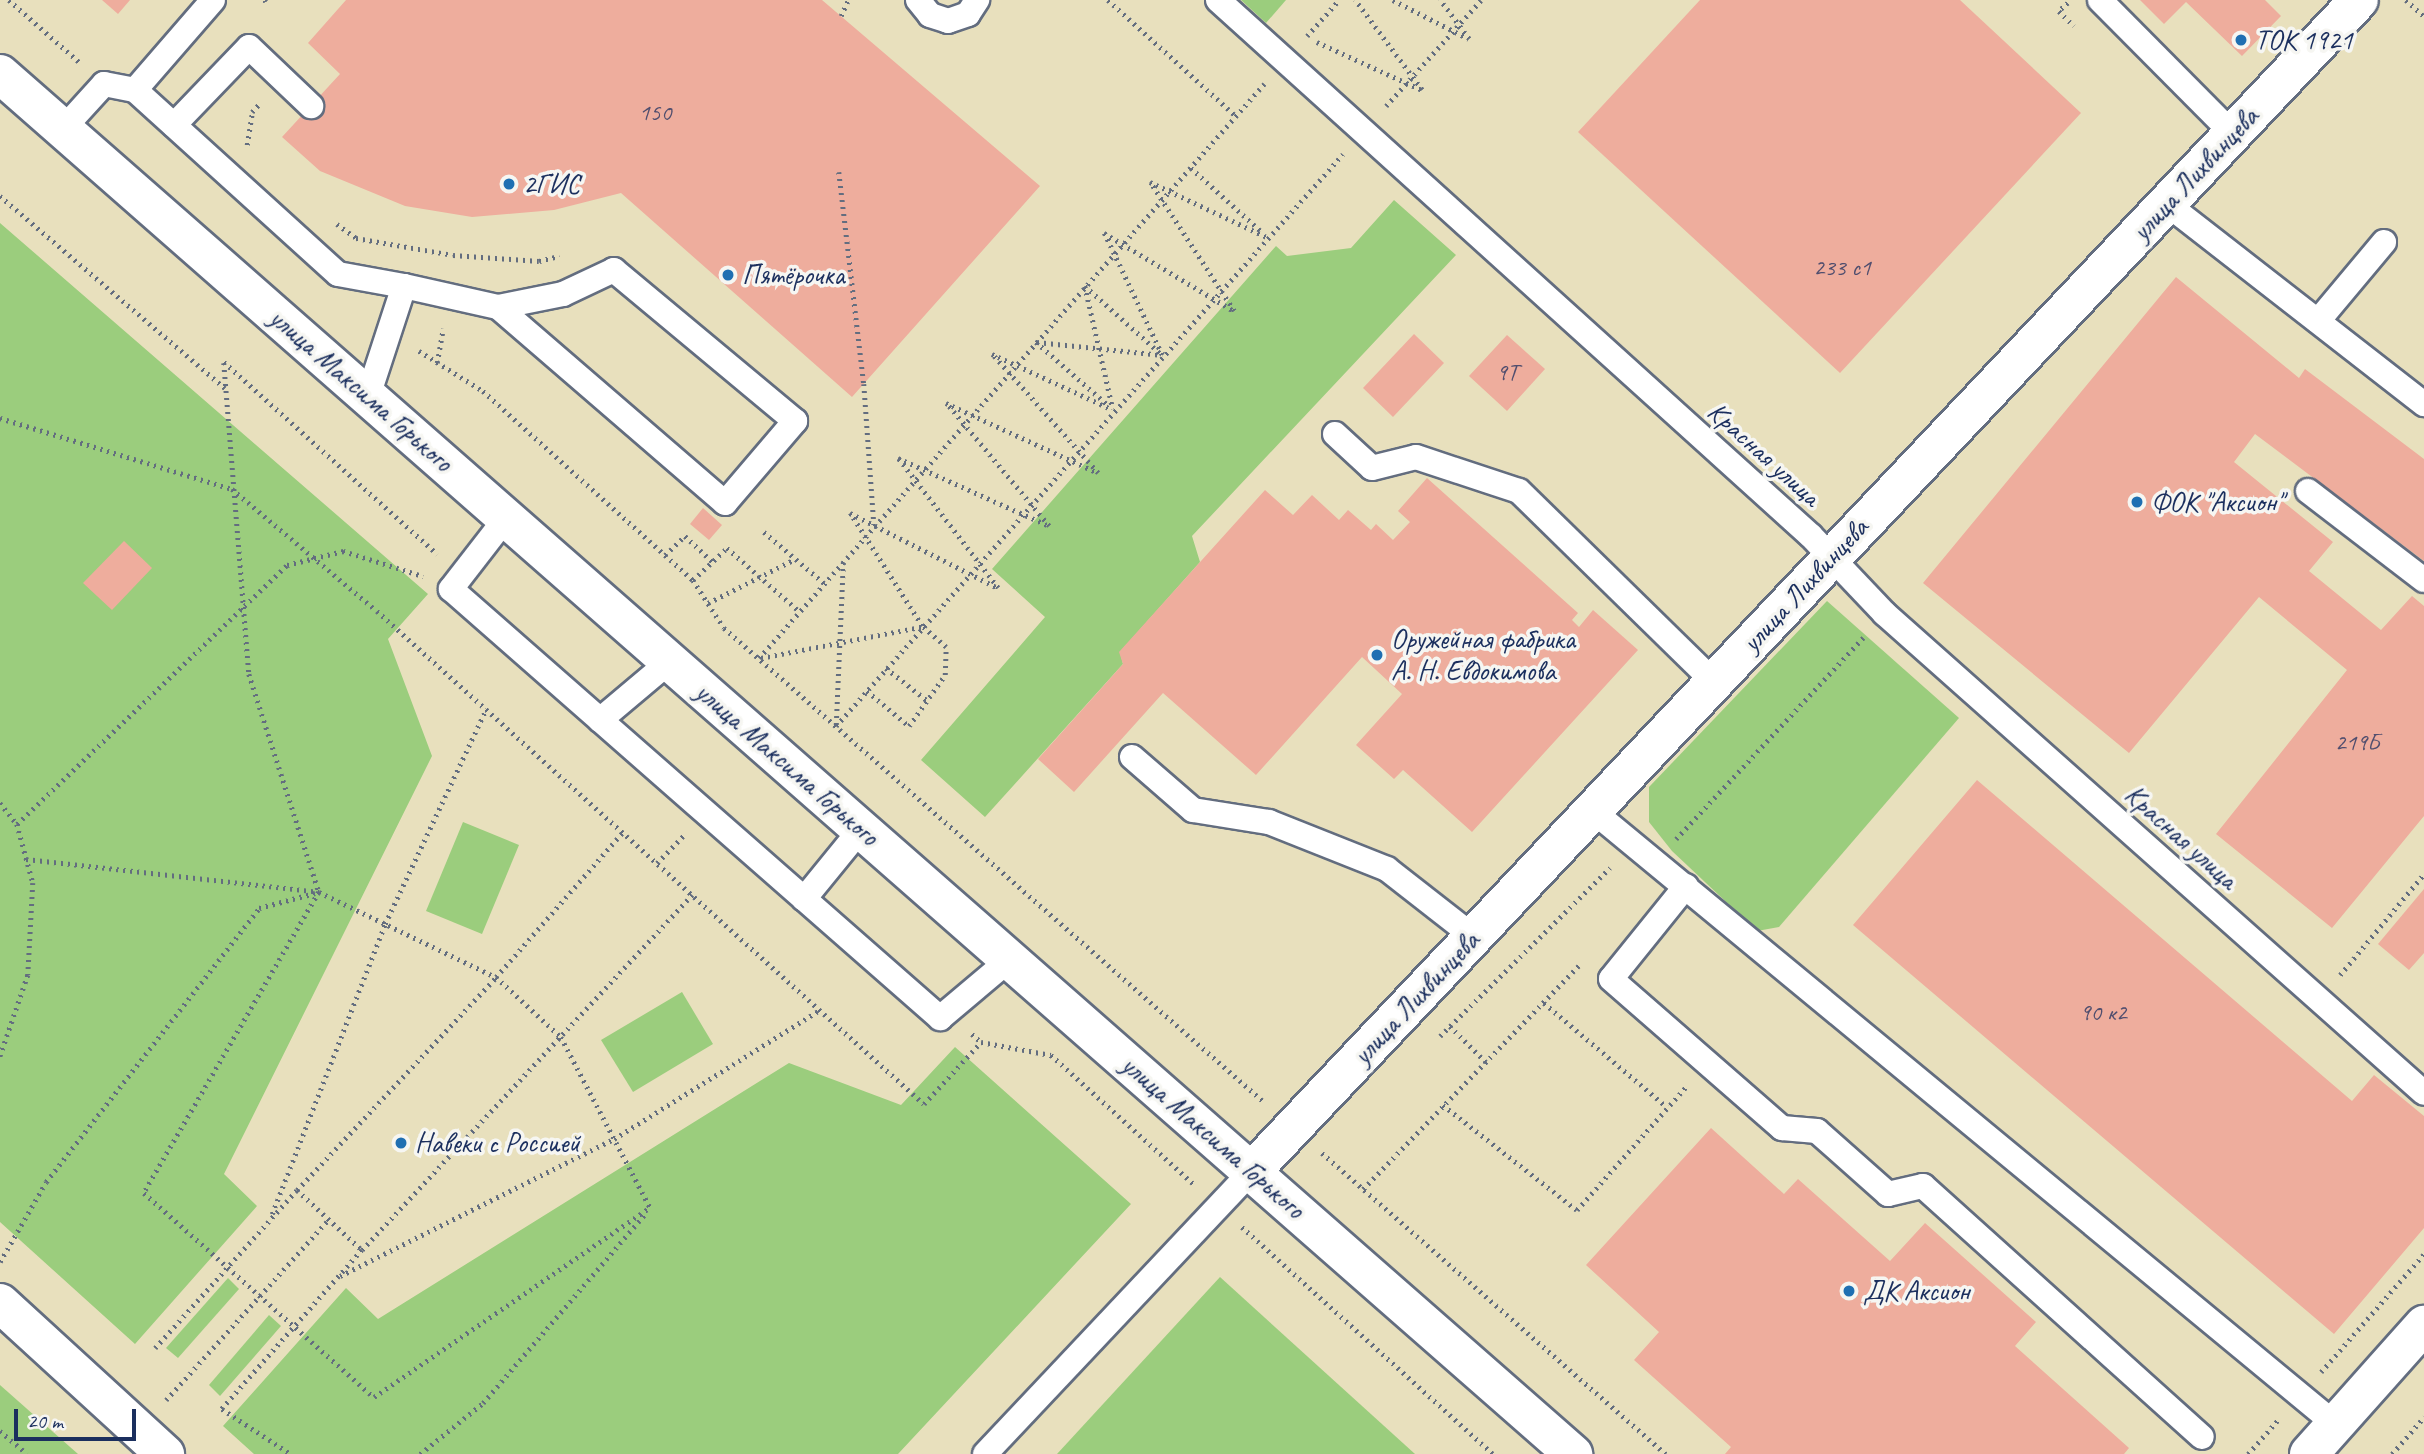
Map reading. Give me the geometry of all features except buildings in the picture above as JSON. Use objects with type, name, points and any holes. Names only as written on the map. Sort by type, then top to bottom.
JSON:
[{"type":"main road","name":"улица Лихвинцева","points":[[1252,1171],[2359,0]]},
{"type":"main road","name":"улица Максима Горького","points":[[0,74],[1573,1454]]},
{"type":"main road","points":[[0,1303],[152,1442]]},
{"type":"main road","points":[[2309,1454],[2424,1325]]},
{"type":"lane","points":[[135,90],[213,0]]},
{"type":"lane","points":[[918,0],[930,15],[948,21],[968,14],[977,0]]},
{"type":"lane","name":"Красная улица","points":[[1218,0],[1833,556],[1884,613],[2424,1093]]},
{"type":"lane","points":[[2099,0],[2233,134]]},
{"type":"lane","points":[[174,125],[249,47],[311,106]]},
{"type":"lane","points":[[62,129],[104,84],[135,90],[338,274],[498,307],[563,294],[614,270],[795,421],[725,503],[498,307]]},
{"type":"lane","points":[[2167,204],[2424,404]]},
{"type":"lane","points":[[2318,321],[2384,242]]},
{"type":"lane","points":[[368,396],[392,334],[404,286]]},
{"type":"lane","points":[[1335,434],[1372,468],[1416,457],[1519,491],[1714,682]]},
{"type":"lane","points":[[2308,491],[2424,580]]},
{"type":"lane","points":[[506,518],[451,589],[804,899],[940,1018],[1010,959]]},
{"type":"lane","points":[[600,720],[670,661]]},
{"type":"lane","points":[[1132,757],[1193,810],[1269,822],[1387,869],[1474,937]]},
{"type":"lane","points":[[1593,811],[2336,1424]]},
{"type":"lane","points":[[804,899],[861,829]]},
{"type":"lane","points":[[1686,886],[1611,979],[1782,1128],[1817,1131],[1888,1194],[1923,1185],[2202,1437]]},
{"type":"lane","points":[[985,1454],[1220,1208],[1252,1171]]},
{"type":"path","points":[[9,0],[104,84]]},
{"type":"path","points":[[841,16],[848,0]]},
{"type":"path","points":[[1108,0],[1236,116]]},
{"type":"path","points":[[759,658],[1339,0]]},
{"type":"path","points":[[1306,37],[1422,90],[1355,0]]},
{"type":"path","points":[[1393,0],[1469,39],[1440,0]]},
{"type":"path","points":[[836,726],[1077,450],[1481,0]]},
{"type":"path","points":[[2406,0],[2424,16]]},
{"type":"path","points":[[257,156],[247,148],[252,112],[281,78]]},
{"type":"path","points":[[1191,168],[1269,238]]},
{"type":"path","points":[[839,173],[864,384],[874,525]]},
{"type":"path","points":[[1162,355],[1104,233],[1234,311],[1150,182],[1269,238]]},
{"type":"path","points":[[0,195],[225,389]]},
{"type":"path","points":[[327,217],[356,238],[490,260],[539,261],[590,248],[614,270]]},
{"type":"path","points":[[1085,286],[1113,410]]},
{"type":"path","points":[[1085,286],[1162,355]]},
{"type":"path","points":[[437,363],[446,316]]},
{"type":"path","points":[[392,334],[483,391],[693,580],[724,628],[1665,1454]]},
{"type":"path","points":[[1036,342],[1162,355]]},
{"type":"path","points":[[1036,342],[1113,410]]},
{"type":"path","points":[[867,691],[909,726],[945,675],[946,647],[922,626],[850,513],[998,588],[898,458],[1049,526],[946,403],[1098,473],[992,354],[1113,410]]},
{"type":"path","points":[[223,362],[249,674],[319,892],[144,1193],[229,1265],[374,1397],[650,1207]]},
{"type":"path","points":[[0,418],[232,489],[313,556],[486,709],[924,1104],[981,1042]]},
{"type":"path","points":[[764,532],[824,583]]},
{"type":"path","points":[[665,555],[685,536],[713,562]]},
{"type":"path","points":[[693,580],[727,548],[799,611]]},
{"type":"path","points":[[17,824],[243,611],[287,565],[313,556],[344,551],[402,566],[451,589]]},
{"type":"path","points":[[708,603],[795,559]]},
{"type":"path","points":[[836,726],[843,561]]},
{"type":"path","points":[[759,658],[922,626]]},
{"type":"path","points":[[1656,861],[1860,642]]},
{"type":"path","points":[[886,668],[929,701]]},
{"type":"path","points":[[270,1218],[386,924],[486,709]]},
{"type":"path","points":[[0,803],[17,824],[33,883],[27,975],[0,1057]]},
{"type":"path","points":[[155,1348],[270,1218],[496,977],[622,832]]},
{"type":"path","points":[[1431,1045],[1634,844]]},
{"type":"path","points":[[26,859],[319,892],[496,977],[561,1037],[650,1207]]},
{"type":"path","points":[[2320,1000],[2424,874]]},
{"type":"path","points":[[0,1262],[46,1182],[260,908],[319,892]]},
{"type":"path","points":[[290,1454],[222,1409],[336,1278],[692,895]]},
{"type":"path","points":[[1363,1189],[1544,1003],[1667,1107]]},
{"type":"path","points":[[336,1278],[614,1139],[820,1010]]},
{"type":"path","points":[[947,1012],[981,1042],[1051,1055],[1493,1454]]},
{"type":"path","points":[[1450,1026],[1486,1062]]},
{"type":"path","points":[[1443,1105],[1577,1210],[1707,1063]]},
{"type":"path","points":[[1322,1153],[1332,1143]]},
{"type":"path","points":[[297,1190],[362,1250]]},
{"type":"path","points":[[420,1454],[483,1403],[650,1207]]},
{"type":"path","points":[[152,1442],[261,1294],[329,1219]]},
{"type":"path","points":[[2248,1454],[2424,1254]]},
{"type":"path","points":[[2392,1454],[2424,1417]]},
{"type":"path","points":[[0,1431],[27,1454]]},
{"type":"green space","points":[[1241,0],[1286,0],[1266,23]]},
{"type":"green space","points":[[1394,200],[1456,255],[1192,536],[1200,562],[1120,652],[1123,664],[985,817],[921,760],[1045,617],[992,569],[1276,246],[1287,256],[1351,248]]},
{"type":"green space","points":[[0,223],[428,594],[388,639],[432,756],[224,1174],[257,1206],[135,1344],[0,1222]]},
{"type":"green space","points":[[1827,601],[1959,718],[1779,927],[1757,931],[1672,851],[1649,822],[1649,787]]},
{"type":"green space","points":[[463,822],[519,845],[482,934],[426,911]]},
{"type":"green space","points":[[682,992],[713,1044],[633,1092],[601,1040]]},
{"type":"green space","points":[[955,1047],[1131,1204],[898,1454],[254,1454],[223,1426],[346,1288],[378,1319],[789,1063],[901,1105]]},
{"type":"green space","points":[[1220,1277],[1415,1454],[1057,1454]]},
{"type":"green space","points":[[228,1278],[239,1289],[178,1358],[166,1348]]},
{"type":"green space","points":[[269,1315],[281,1326],[220,1396],[209,1385]]},
{"type":"green space","points":[[0,1385],[78,1454],[0,1454]]},
{"type":"place","name":"ТОК 1921","points":[[2241,40]]},
{"type":"place","name":"2ГИС","points":[[509,184]]},
{"type":"place","name":"Пятёрочка","points":[[728,275]]},
{"type":"place","name":"ФОК \"Аксион\"","points":[[2137,502]]},
{"type":"place","name":"Оружейная фабрика А. Н. Евдокимова","points":[[1377,655]]},
{"type":"place","name":"Навеки с Россией","points":[[401,1143]]},
{"type":"place","name":"ДК Аксион","points":[[1849,1291]]}]
